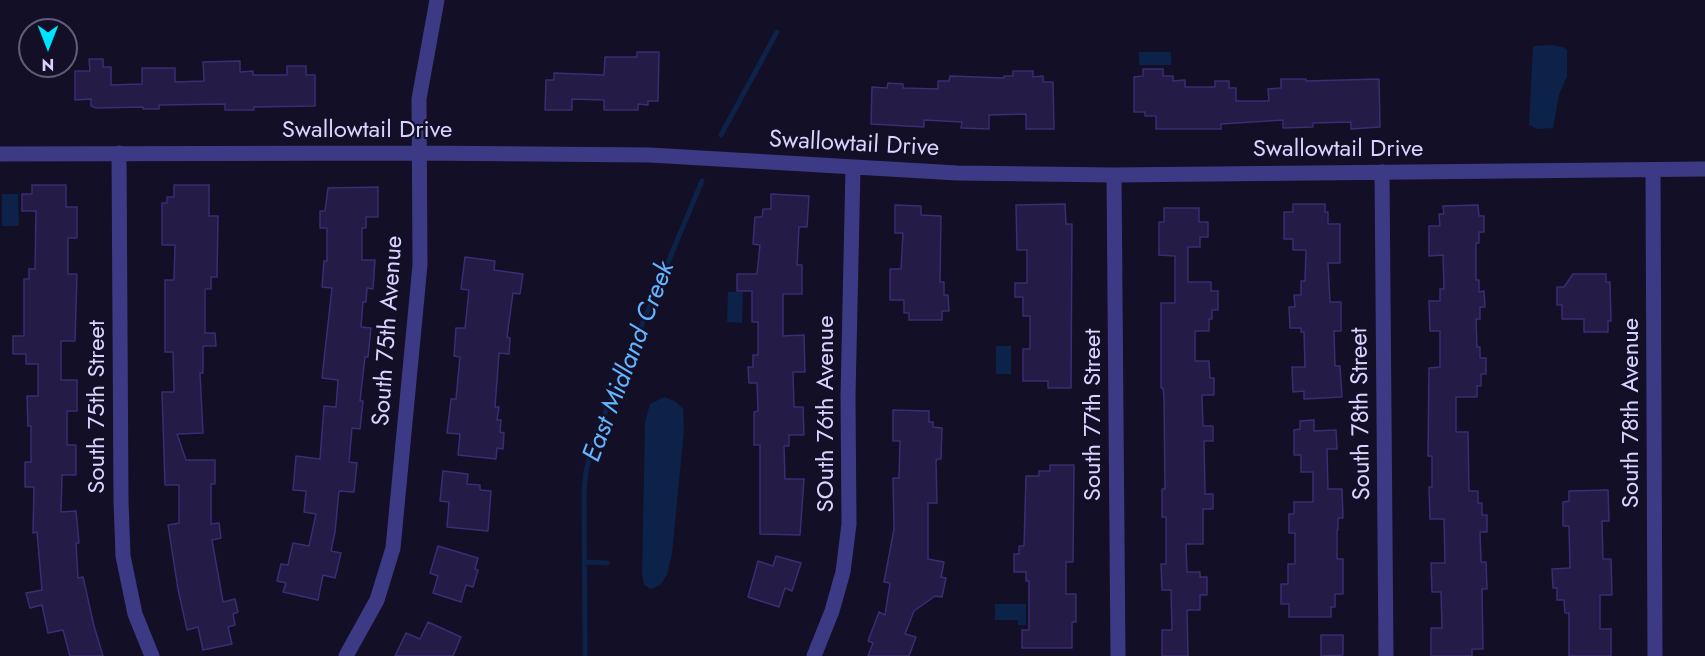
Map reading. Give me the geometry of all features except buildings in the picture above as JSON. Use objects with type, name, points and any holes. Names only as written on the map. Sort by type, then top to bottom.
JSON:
[{"type":"street","name":"South 75th Avenue","points":[[346,656],[377,600],[393,548],[420,265],[419,99],[436,0]]},
{"type":"street","name":"South 75th Street","points":[[118,153],[123,556],[135,614],[153,656]]},
{"type":"street","name":"Swallowtail Drive","points":[[0,154],[650,155],[957,173],[1114,175],[1705,169]]},
{"type":"street","name":"SOuth 76th Avenue","points":[[814,656],[843,572],[849,524],[848,396],[853,168]]},
{"type":"street","name":"South 78th Avenue","points":[[1653,170],[1655,656]]},
{"type":"street","name":"South 78th Street","points":[[1382,172],[1386,656]]},
{"type":"street","name":"South 77th Street","points":[[1114,175],[1118,656]]},
{"type":"water","points":[[1551,45],[1567,50],[1567,76],[1559,95],[1553,128],[1538,129],[1529,125],[1533,46]]},
{"type":"water","points":[[1139,52],[1171,52],[1171,65],[1139,65]]},
{"type":"water","points":[[2,194],[18,194],[19,226],[2,226]]},
{"type":"water","points":[[728,292],[743,292],[742,323],[727,322]]},
{"type":"water","points":[[996,346],[1011,346],[1011,374],[996,374]]},
{"type":"water","points":[[664,397],[675,401],[683,409],[684,430],[672,554],[667,575],[660,585],[651,589],[644,585],[642,574],[645,422],[650,404]]},
{"type":"water","points":[[995,604],[1026,604],[1026,625],[1018,625],[1018,620],[995,620]]},
{"type":"waterway","name":"East Midland Creek","points":[[721,135],[777,32]]},
{"type":"waterway","name":"East Midland Creek","points":[[585,656],[584,492],[586,471],[595,437],[702,181]]},
{"type":"waterway","points":[[585,562],[607,563]]}]
